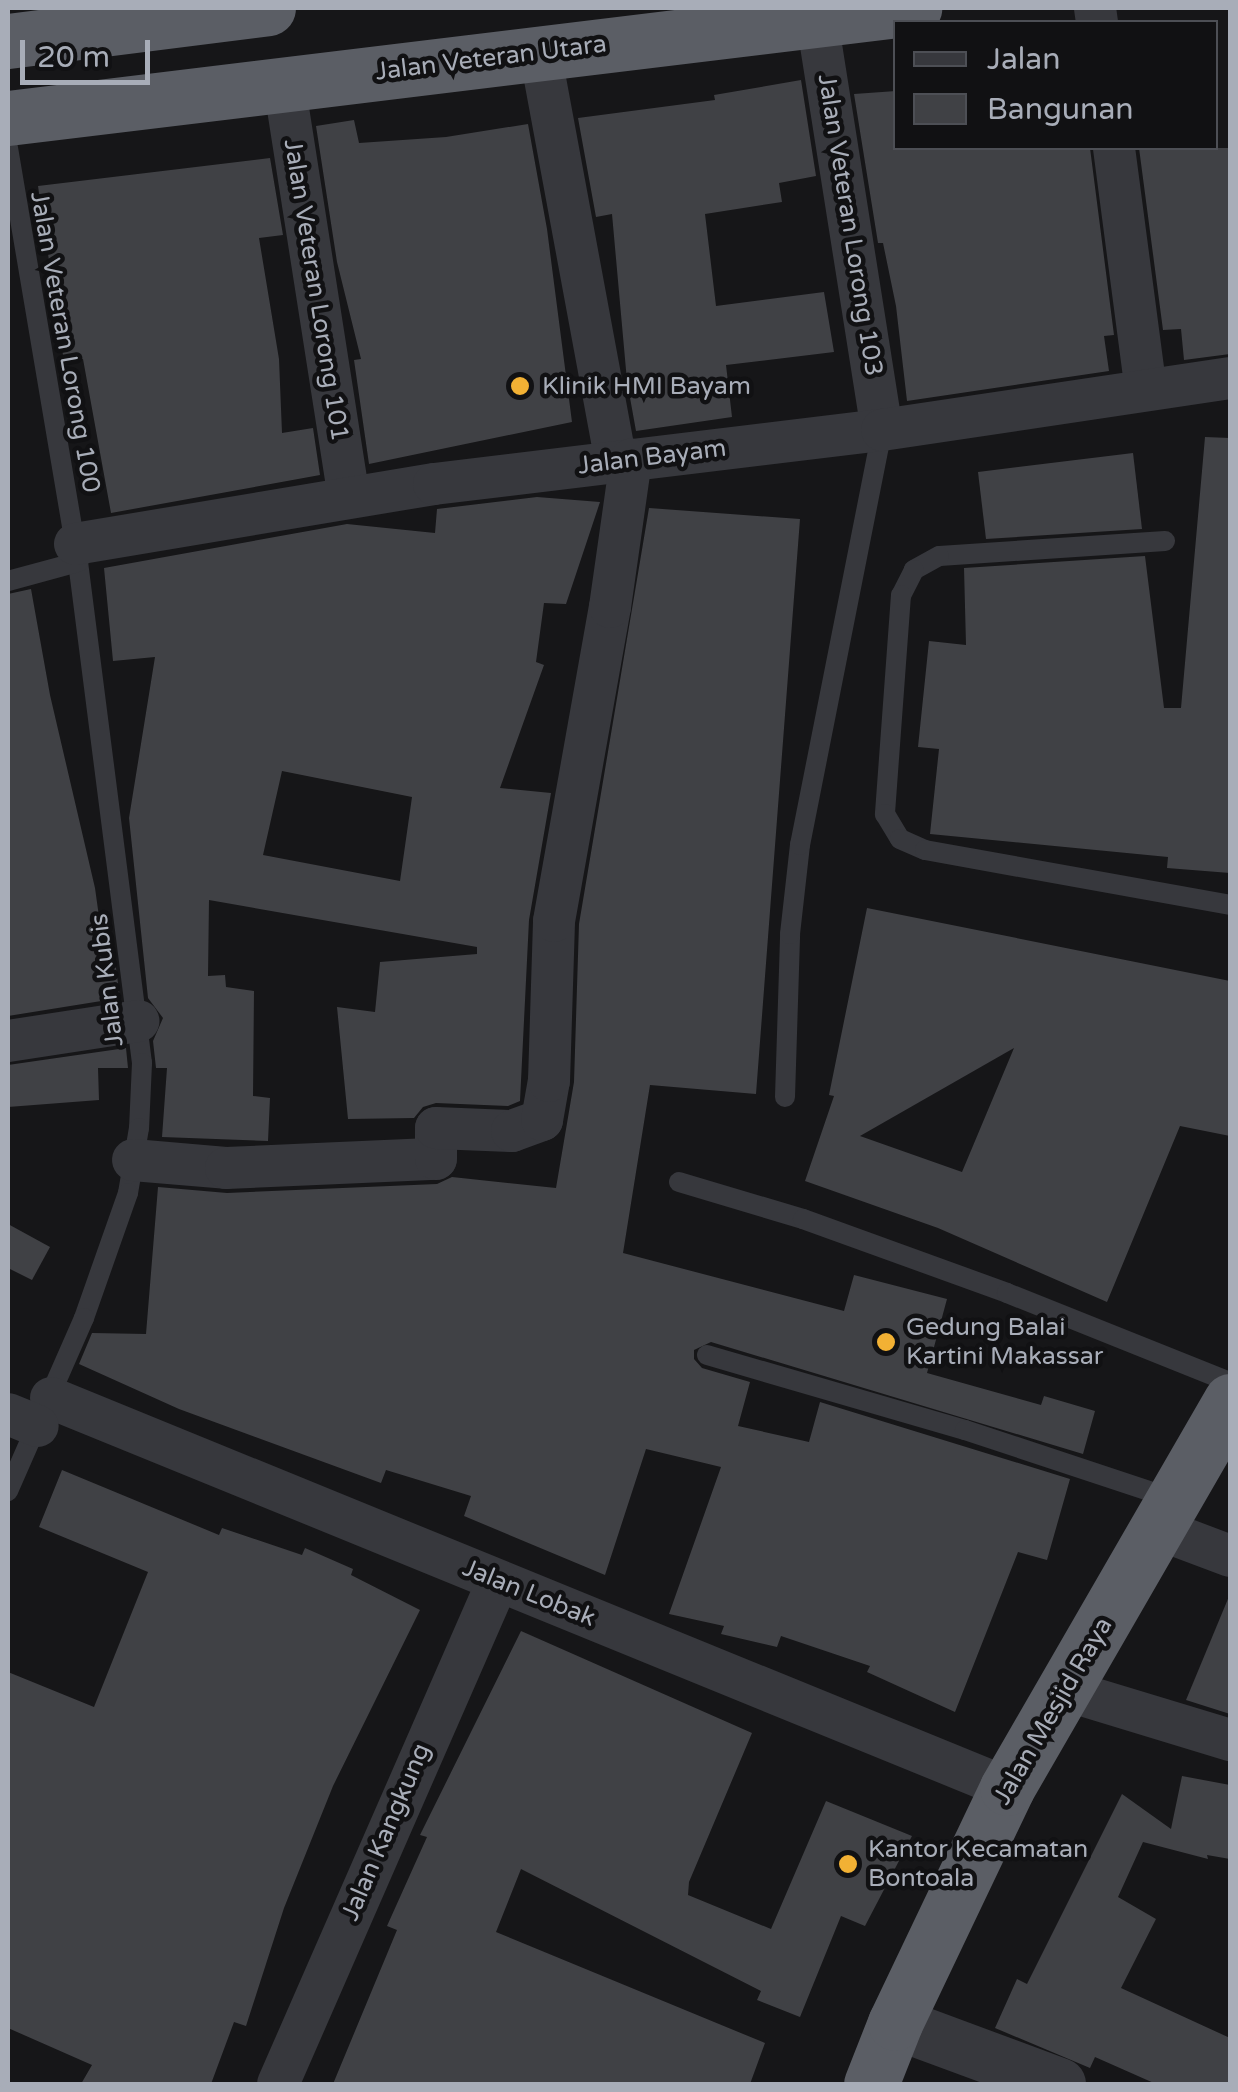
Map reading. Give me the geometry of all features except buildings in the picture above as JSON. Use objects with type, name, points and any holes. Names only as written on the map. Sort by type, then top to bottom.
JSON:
[{"type":"highway","points":[[8,41],[268,8]]},
{"type":"highway","name":"Jalan Veteran Utara","points":[[8,118],[914,8]]},
{"type":"highway","points":[[162,21],[167,96]]},
{"type":"highway","name":"Jalan Mesjid Raya","points":[[871,2084],[896,2022],[1007,1788],[1230,1401]]},
{"type":"street","name":"Jalan Veteran Lorong 103","points":[[818,20],[882,430]]},
{"type":"street","points":[[133,1160],[226,1168],[436,1159],[436,1128],[512,1131],[542,1120],[549,1081],[554,921],[604,645],[624,460],[540,52]]},
{"type":"street","name":"Jalan Veteran Lorong 101","points":[[284,83],[349,498]]},
{"type":"street","points":[[1114,150],[1146,390]]},
{"type":"street","name":"Jalan Bayam","points":[[77,553],[349,498],[882,430],[1230,378]]},
{"type":"street","points":[[8,1042],[138,1021]]},
{"type":"street","name":"Jalan Lobak","points":[[32,1413],[498,1580],[1007,1788]]},
{"type":"street","points":[[1165,1514],[1230,1556]]},
{"type":"street","name":"Jalan Kangkung","points":[[278,2084],[498,1580]]},
{"type":"street","points":[[1062,1689],[1230,1740]]},
{"type":"street","points":[[896,2022],[1060,2084]]},
{"type":"lane","name":"Jalan Veteran Lorong 100","points":[[8,148],[77,553]]},
{"type":"lane","points":[[785,1097],[790,934],[800,845],[882,430]]},
{"type":"lane","points":[[1165,541],[940,556],[914,570],[901,595],[885,814],[900,839],[925,850],[1230,905]]},
{"type":"lane","name":"Jalan Bayam","points":[[8,582],[77,553]]},
{"type":"lane","name":"Jalan Kubis","points":[[8,1490],[32,1413],[108,1257],[133,1160],[142,1063],[77,553]]},
{"type":"lane","points":[[679,1182],[803,1219],[988,1286],[1230,1382]]},
{"type":"lane","points":[[707,1355],[965,1430],[1165,1514]]},
{"type":"place","name":"Klinik HMI Bayam","points":[[520,386]]},
{"type":"place","name":"Gedung Balai Kartini Makassar","points":[[886,1342]]},
{"type":"place","name":"Kantor Kecamatan Bontoala","points":[[848,1864]]}]
